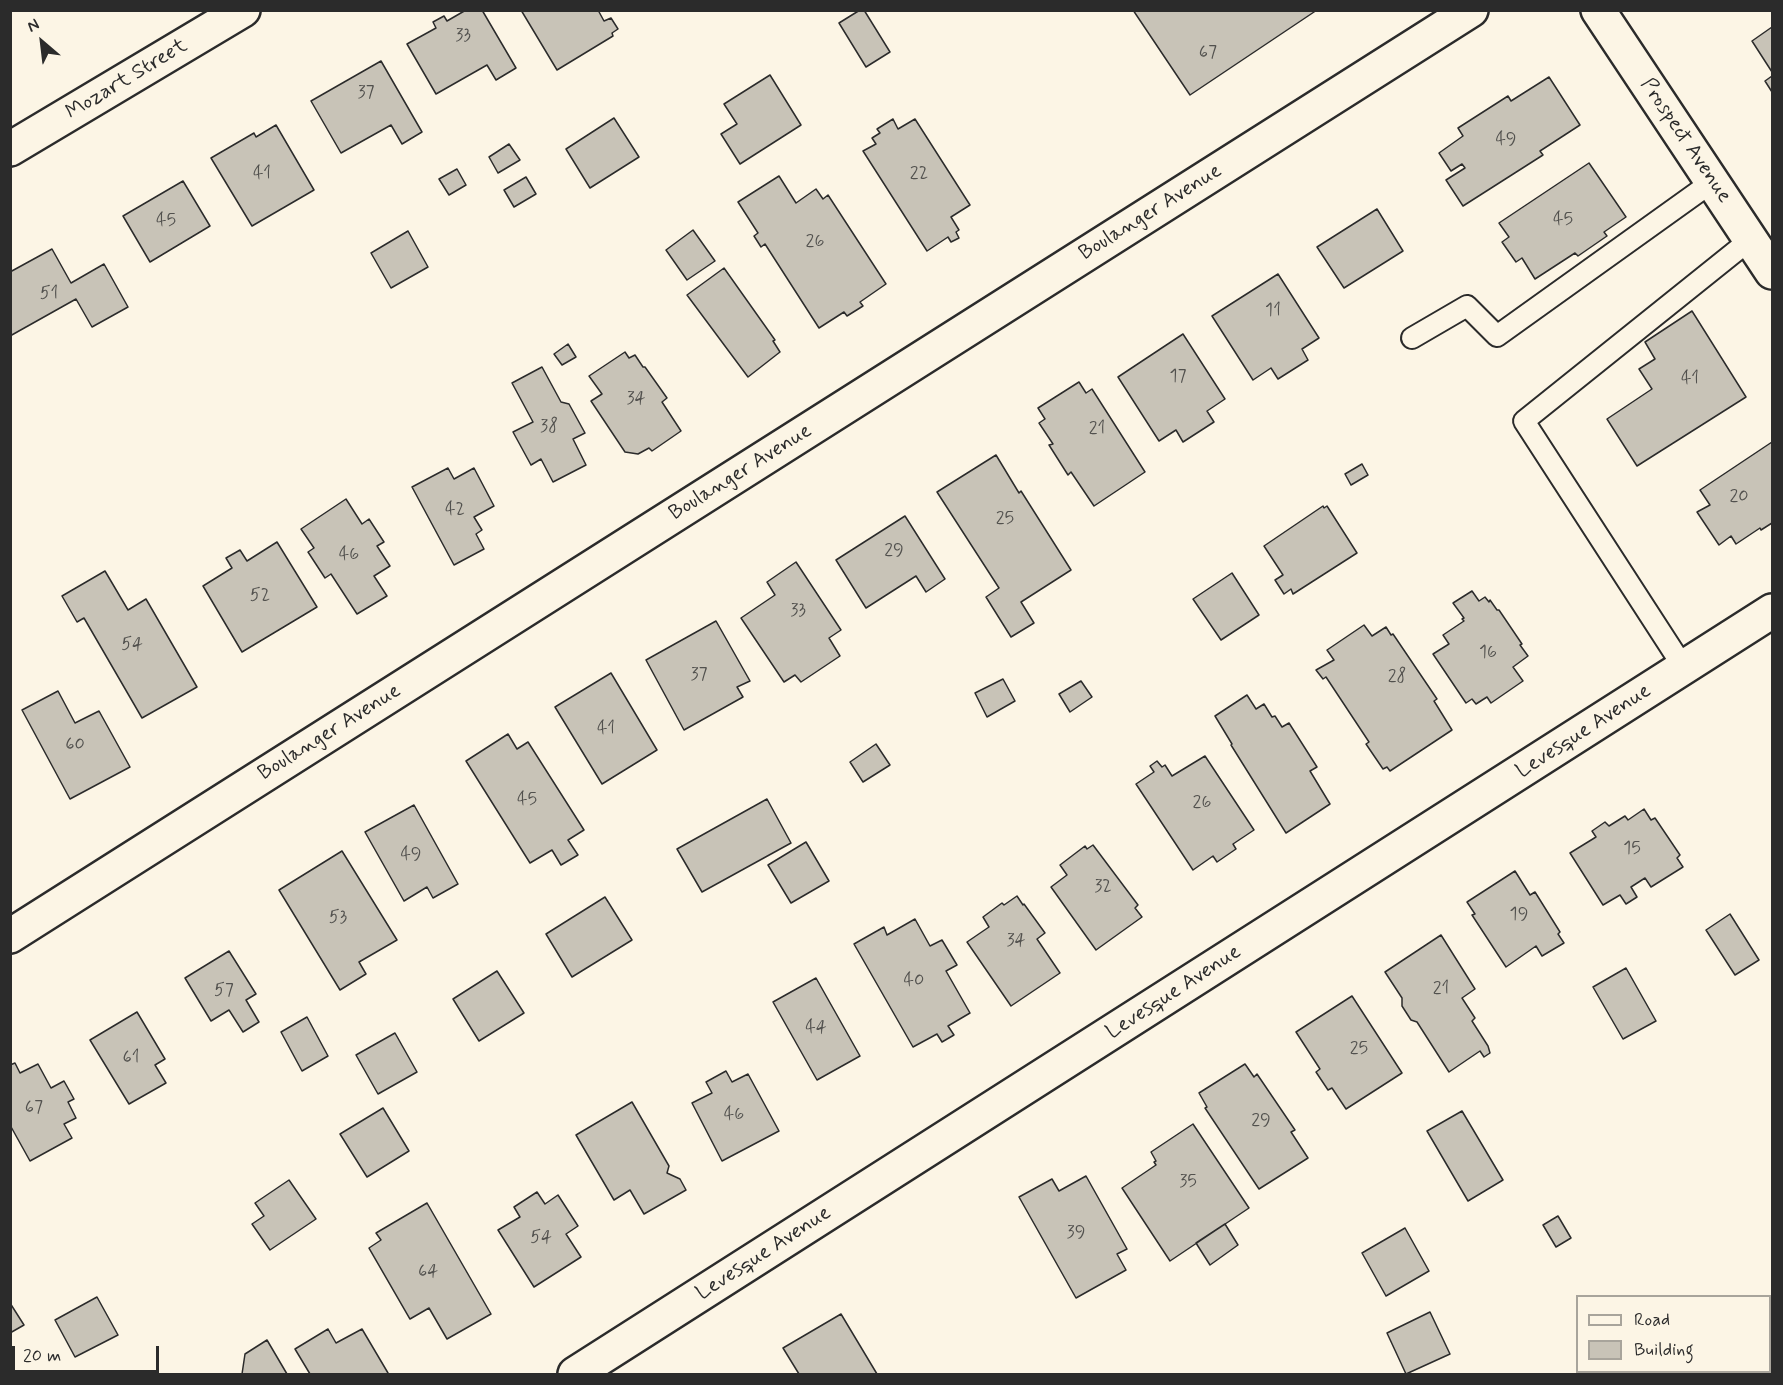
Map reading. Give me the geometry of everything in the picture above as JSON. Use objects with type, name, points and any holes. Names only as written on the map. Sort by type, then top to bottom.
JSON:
[{"type":"street","name":"Mozart Street","points":[[10,149],[243,10]]},
{"type":"street","name":"Boulanger Avenue","points":[[10,936],[1471,10]]},
{"type":"street","name":"Prospect Avenue","points":[[1598,10],[1773,272]]},
{"type":"street","name":"Levesque Avenue","points":[[576,1374],[1773,611]]},
{"type":"lane","points":[[1412,338],[1467,306],[1497,336],[1712,182]]},
{"type":"lane","points":[[1684,668],[1524,421],[1750,239]]},
{"type":"building","points":[[466,10],[482,10],[516,68],[496,80],[487,65],[436,94],[407,44],[436,28],[433,22],[444,16],[447,21]]},
{"type":"building","points":[[521,10],[598,10],[604,21],[611,18],[618,29],[612,33],[613,36],[557,70]]},
{"type":"building","points":[[860,10],[864,10],[890,52],[866,67],[839,23]]},
{"type":"building","points":[[1133,10],[1317,10],[1190,95]]},
{"type":"building","points":[[1772,27],[1772,72],[1752,41]]},
{"type":"building","points":[[381,61],[422,132],[402,144],[391,125],[341,153],[311,101]]},
{"type":"building","points":[[770,75],[801,125],[740,164],[721,134],[737,124],[724,104]]},
{"type":"building","points":[[1772,76],[1772,92],[1765,81]]},
{"type":"building","points":[[1549,77],[1580,125],[1540,151],[1543,155],[1463,206],[1446,180],[1465,168],[1462,164],[1451,171],[1439,153],[1463,136],[1458,128],[1508,96],[1511,101]]},
{"type":"building","points":[[614,118],[639,157],[590,188],[566,149]]},
{"type":"building","points":[[893,119],[898,129],[915,119],[970,205],[951,217],[959,230],[956,232],[959,238],[951,242],[948,237],[927,251],[863,151],[876,144],[872,138],[880,133],[877,129]]},
{"type":"building","points":[[276,125],[314,190],[252,226],[211,158],[254,133],[256,137]]},
{"type":"building","points":[[509,144],[520,160],[498,173],[489,157]]},
{"type":"building","points":[[1589,163],[1626,217],[1604,232],[1607,236],[1578,256],[1575,253],[1535,279],[1522,258],[1516,262],[1502,242],[1509,237],[1499,223]]},
{"type":"building","points":[[457,169],[466,185],[449,195],[439,179]]},
{"type":"building","points":[[779,176],[796,203],[816,189],[823,199],[828,195],[886,284],[860,302],[863,306],[847,316],[844,312],[819,328],[765,244],[761,247],[754,236],[758,233],[738,202]]},
{"type":"building","points":[[526,177],[536,194],[514,207],[504,190]]},
{"type":"building","points":[[183,181],[210,226],[150,262],[123,216]]},
{"type":"building","points":[[1377,209],[1403,251],[1344,288],[1317,247]]},
{"type":"building","points":[[693,230],[715,261],[687,280],[666,250]]},
{"type":"building","points":[[408,231],[428,267],[391,288],[371,253]]},
{"type":"building","points":[[52,249],[71,283],[104,264],[128,307],[92,327],[76,299],[10,336],[10,272]]},
{"type":"building","points":[[724,268],[775,340],[773,341],[780,352],[748,377],[687,295]]},
{"type":"building","points":[[1278,274],[1319,338],[1302,349],[1308,360],[1278,379],[1271,368],[1253,380],[1212,316]]},
{"type":"building","points":[[1692,311],[1746,397],[1637,466],[1607,419],[1652,389],[1639,369],[1655,359],[1645,342]]},
{"type":"building","points":[[1183,334],[1225,399],[1207,411],[1214,422],[1183,442],[1176,430],[1159,441],[1118,377]]},
{"type":"building","points":[[568,344],[576,357],[562,365],[554,354]]},
{"type":"building","points":[[625,352],[629,358],[635,355],[667,398],[662,402],[681,431],[652,451],[649,448],[638,454],[625,452],[591,401],[602,394],[589,376]]},
{"type":"building","points":[[542,367],[561,402],[569,404],[585,433],[573,439],[586,465],[553,482],[541,459],[531,465],[513,432],[533,422],[512,383]]},
{"type":"building","points":[[1079,382],[1086,393],[1092,389],[1145,472],[1094,506],[1071,472],[1068,475],[1049,445],[1053,444],[1039,423],[1045,419],[1038,408]]},
{"type":"building","points":[[1772,442],[1772,523],[1736,544],[1731,536],[1719,545],[1697,512],[1710,505],[1700,490]]},
{"type":"building","points":[[996,455],[1071,570],[1021,602],[1034,623],[1011,637],[986,597],[999,588],[937,492]]},
{"type":"building","points":[[1362,464],[1368,475],[1351,485],[1345,474]]},
{"type":"building","points":[[448,468],[454,479],[474,468],[494,506],[474,517],[482,530],[476,534],[484,549],[454,565],[412,487]]},
{"type":"building","points":[[346,499],[362,524],[369,519],[384,542],[377,546],[390,566],[374,576],[387,596],[357,614],[331,574],[325,578],[308,552],[314,548],[301,529]]},
{"type":"building","points":[[1323,506],[1324,508],[1327,506],[1357,553],[1293,594],[1291,589],[1284,594],[1275,580],[1283,575],[1264,546]]},
{"type":"building","points":[[905,516],[945,579],[926,592],[916,576],[866,608],[836,560]]},
{"type":"building","points":[[277,542],[317,607],[242,652],[203,586],[232,568],[226,558],[240,550],[247,561]]},
{"type":"building","points":[[796,562],[841,630],[829,638],[840,656],[801,682],[795,675],[784,682],[741,618],[775,595],[767,582]]},
{"type":"building","points":[[105,571],[128,610],[146,599],[197,687],[142,718],[84,618],[77,622],[62,596]]},
{"type":"building","points":[[1232,573],[1259,615],[1221,640],[1193,599]]},
{"type":"building","points":[[1472,591],[1479,601],[1485,597],[1499,610],[1528,656],[1513,667],[1523,681],[1491,703],[1487,697],[1476,704],[1472,699],[1466,703],[1433,654],[1449,644],[1443,635],[1464,621],[1453,603]]},
{"type":"building","points":[[716,621],[750,681],[737,687],[743,697],[684,730],[646,660]]},
{"type":"building","points":[[1364,625],[1372,636],[1386,627],[1391,635],[1393,634],[1437,699],[1434,701],[1452,730],[1390,771],[1387,767],[1383,769],[1366,744],[1369,742],[1326,677],[1323,679],[1316,670],[1334,660],[1327,650]]},
{"type":"building","points":[[611,673],[657,750],[602,784],[555,707]]},
{"type":"building","points":[[1003,679],[1015,701],[987,717],[975,693]]},
{"type":"building","points":[[1081,681],[1092,697],[1070,712],[1059,694]]},
{"type":"building","points":[[58,691],[75,723],[99,711],[130,767],[70,799],[22,710]]},
{"type":"building","points":[[1247,695],[1256,709],[1264,704],[1282,727],[1289,723],[1317,767],[1310,771],[1330,804],[1286,833],[1215,716]]},
{"type":"building","points":[[508,734],[517,749],[528,742],[584,830],[568,840],[578,855],[561,865],[552,850],[530,863],[466,761]]},
{"type":"building","points":[[876,744],[890,765],[863,782],[850,762]]},
{"type":"building","points":[[1205,756],[1254,830],[1233,844],[1236,849],[1217,862],[1213,856],[1193,870],[1136,784],[1154,772],[1150,766],[1157,761],[1162,767],[1165,765],[1172,776]]},
{"type":"building","points":[[767,799],[791,843],[702,892],[677,849]]},
{"type":"building","points":[[414,805],[458,884],[433,898],[427,887],[404,901],[365,832]]},
{"type":"building","points":[[1644,809],[1651,820],[1655,818],[1680,855],[1677,858],[1683,867],[1651,887],[1645,878],[1631,887],[1637,897],[1626,904],[1620,895],[1603,905],[1570,853],[1596,837],[1592,831],[1605,822],[1609,826],[1625,816],[1628,820]]},
{"type":"building","points":[[806,842],[829,881],[791,903],[768,865]]},
{"type":"building","points":[[1093,845],[1138,905],[1135,908],[1142,917],[1096,950],[1051,887],[1067,875],[1060,865],[1085,846],[1087,849]]},
{"type":"building","points":[[342,851],[397,940],[359,962],[366,974],[340,990],[279,890]]},
{"type":"building","points":[[1515,871],[1530,895],[1535,892],[1560,932],[1558,934],[1564,943],[1542,956],[1536,946],[1506,967],[1472,915],[1475,914],[1467,902]]},
{"type":"building","points":[[1017,896],[1045,933],[1037,939],[1060,973],[1011,1006],[967,942],[989,927],[983,917],[1002,903],[1004,905]]},
{"type":"building","points":[[605,897],[632,940],[572,977],[546,934]]},
{"type":"building","points":[[1730,914],[1759,960],[1735,975],[1706,930]]},
{"type":"building","points":[[915,919],[930,946],[942,940],[957,965],[946,971],[970,1013],[948,1026],[954,1035],[942,1042],[937,1034],[913,1047],[854,944],[884,927],[887,935]]},
{"type":"building","points":[[1441,935],[1475,989],[1462,998],[1475,1018],[1472,1021],[1490,1053],[1484,1057],[1480,1051],[1449,1072],[1417,1022],[1411,1020],[1402,1006],[1402,998],[1385,972]]},
{"type":"building","points":[[229,951],[256,994],[246,1000],[259,1022],[243,1032],[229,1010],[211,1021],[185,978]]},
{"type":"building","points":[[1626,968],[1656,1021],[1623,1039],[1593,987]]},
{"type":"building","points":[[497,971],[524,1013],[479,1041],[453,999]]},
{"type":"building","points":[[816,978],[860,1056],[817,1080],[773,1002]]},
{"type":"building","points":[[1352,996],[1402,1073],[1346,1109],[1332,1088],[1328,1090],[1316,1072],[1320,1069],[1296,1032]]},
{"type":"building","points":[[137,1012],[165,1059],[155,1065],[166,1083],[129,1104],[90,1040]]},
{"type":"building","points":[[307,1017],[328,1056],[302,1071],[281,1032]]},
{"type":"building","points":[[395,1033],[417,1072],[378,1094],[356,1055]]},
{"type":"building","points":[[15,1063],[20,1073],[38,1064],[51,1088],[64,1081],[74,1099],[68,1102],[76,1118],[64,1124],[72,1138],[30,1161],[10,1125],[10,1065]]},
{"type":"building","points":[[1245,1064],[1254,1077],[1257,1074],[1295,1130],[1291,1132],[1308,1158],[1259,1189],[1205,1108],[1207,1107],[1199,1093]]},
{"type":"building","points":[[726,1071],[732,1082],[748,1074],[779,1131],[722,1161],[692,1103],[712,1093],[706,1082]]},
{"type":"building","points":[[632,1102],[669,1166],[667,1173],[680,1179],[686,1190],[644,1214],[630,1190],[614,1200],[576,1135]]},
{"type":"building","points":[[383,1108],[409,1151],[367,1177],[340,1134]]},
{"type":"building","points":[[1462,1111],[1503,1180],[1468,1201],[1427,1131]]},
{"type":"building","points":[[1193,1124],[1249,1208],[1170,1261],[1122,1188],[1156,1165],[1151,1152]]},
{"type":"building","points":[[1086,1176],[1127,1249],[1117,1254],[1126,1270],[1076,1298],[1019,1197],[1052,1179],[1059,1191]]},
{"type":"building","points":[[289,1180],[316,1219],[270,1250],[252,1224],[264,1216],[255,1203]]},
{"type":"building","points":[[537,1192],[545,1204],[558,1195],[578,1226],[566,1234],[581,1257],[534,1287],[498,1230],[520,1217],[514,1207]]},
{"type":"building","points":[[427,1203],[491,1314],[447,1339],[429,1308],[410,1319],[369,1248],[381,1240],[376,1233]]},
{"type":"building","points":[[1558,1216],[1571,1238],[1556,1247],[1543,1225]]},
{"type":"building","points":[[1225,1224],[1238,1245],[1210,1265],[1196,1243]]},
{"type":"building","points":[[1405,1228],[1429,1271],[1386,1296],[1362,1253]]},
{"type":"building","points":[[97,1297],[118,1335],[75,1357],[55,1320]]},
{"type":"building","points":[[10,1303],[24,1325],[10,1333]]},
{"type":"building","points":[[1430,1312],[1450,1354],[1406,1374],[1387,1333]]},
{"type":"building","points":[[841,1314],[877,1374],[799,1374],[783,1348]]},
{"type":"building","points":[[328,1329],[336,1343],[362,1329],[388,1373],[310,1374],[295,1349]]},
{"type":"building","points":[[267,1340],[287,1374],[242,1374],[245,1354]]}]
